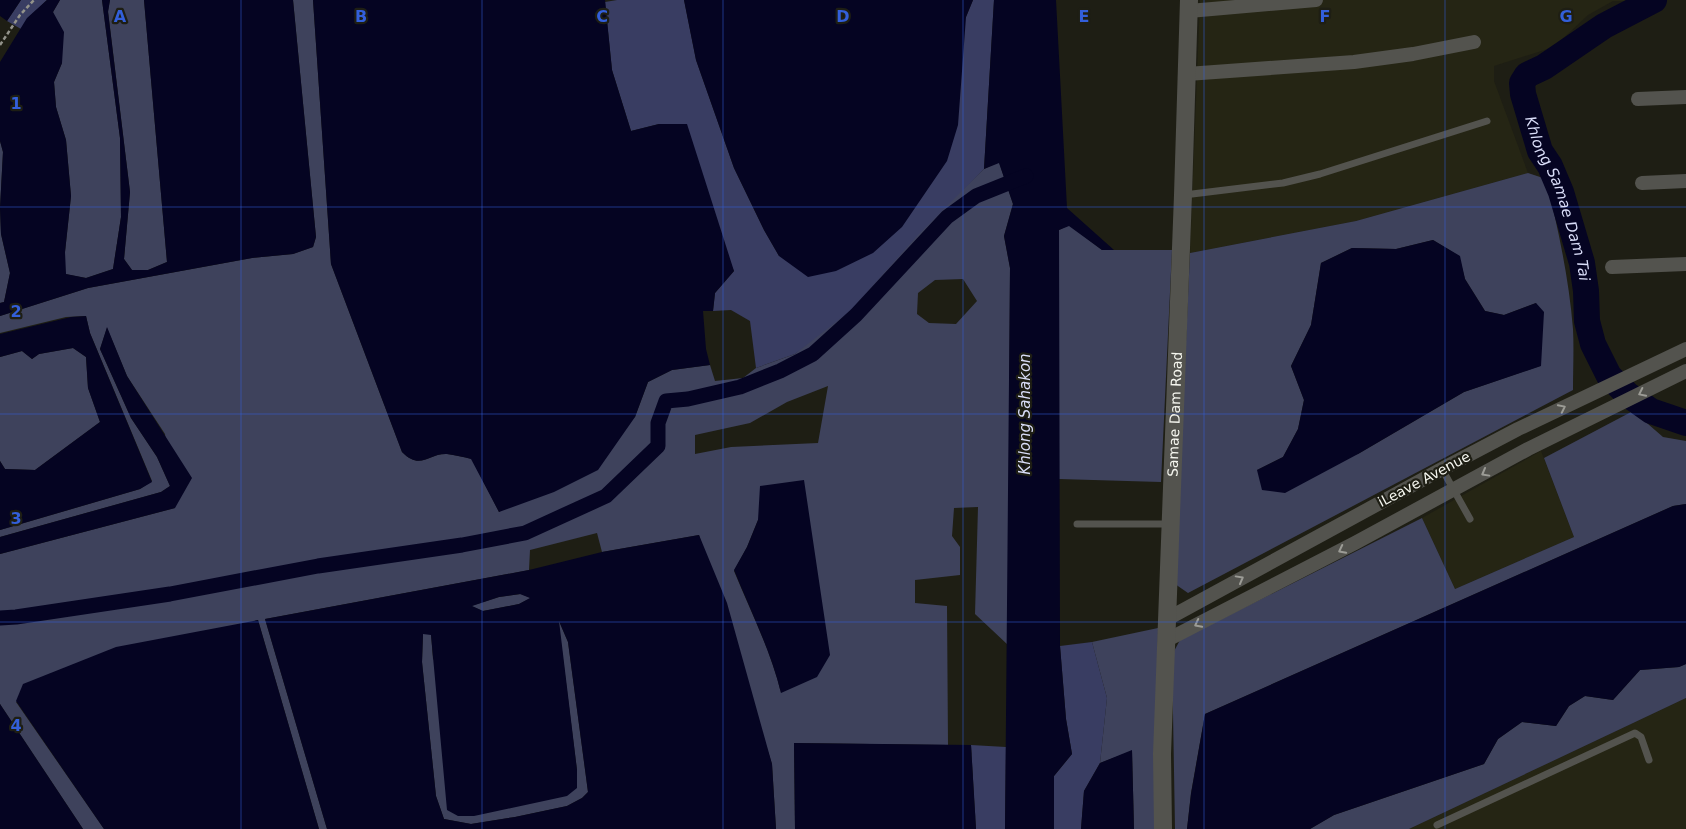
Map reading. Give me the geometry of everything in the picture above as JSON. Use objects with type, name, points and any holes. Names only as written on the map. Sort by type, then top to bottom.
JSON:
[{"type":"street","points":[[1189,6],[1316,0]]},
{"type":"street","name":"Samae Dam Road","points":[[1163,829],[1162,754],[1168,640],[1167,619],[1184,195],[1189,6]]},
{"type":"street","points":[[1187,74],[1354,62],[1413,54],[1474,42]]},
{"type":"street","points":[[1638,99],[1686,97]]},
{"type":"street","points":[[1642,183],[1686,181]]},
{"type":"street","points":[[1612,267],[1686,264]]},
{"type":"street","name":"iLeave Avenue","points":[[1167,619],[1442,469],[1686,349]]},
{"type":"street","name":"iLeave Avenue","points":[[1168,640],[1355,543],[1528,449],[1686,371]]},
{"type":"lane","points":[[1184,195],[1283,183],[1320,174],[1486,121]]},
{"type":"lane","points":[[1442,469],[1470,519]]},
{"type":"lane","points":[[1077,524],[1172,524]]},
{"type":"lane","points":[[1437,825],[1635,733],[1641,737],[1649,760]]},
{"type":"path","points":[[0,45],[20,15],[34,0]]},
{"type":"shaded area","points":[[21,0],[47,0],[28,18],[21,29],[7,21]]},
{"type":"shaded area","points":[[60,0],[102,0],[120,138],[121,217],[113,269],[86,278],[65,274],[65,252],[71,196],[66,140],[56,107],[54,82],[62,63],[53,12]]},
{"type":"shaded area","points":[[110,0],[144,0],[167,262],[148,270],[132,270],[124,259],[130,192],[108,11]]},
{"type":"shaded area","points":[[293,0],[313,0],[331,264],[402,452],[409,458],[420,461],[440,454],[472,459],[499,512],[635,417],[648,382],[672,370],[710,365],[715,381],[743,378],[756,368],[795,354],[984,169],[999,162],[1013,204],[1004,236],[1010,268],[1008,645],[975,614],[978,507],[954,508],[952,536],[960,547],[960,575],[915,580],[915,603],[947,606],[948,745],[794,743],[795,829],[776,829],[772,764],[699,535],[602,552],[597,533],[530,550],[529,570],[265,619],[327,829],[319,829],[258,620],[16,702],[104,829],[83,829],[0,704],[0,554],[175,508],[165,434],[127,376],[107,328],[100,349],[131,418],[157,457],[170,486],[161,492],[0,537],[0,530],[140,489],[152,481],[90,333],[86,316],[66,317],[0,333],[0,316],[88,288],[252,258],[293,254],[313,247],[316,237]],"holes":[[[963,279],[977,301],[956,324],[929,323],[917,314],[918,293],[935,280]],[[828,386],[818,443],[731,447],[695,454],[695,435],[750,423],[787,402]],[[758,520],[781,693],[766,646],[734,571],[747,547]]]},
{"type":"shaded area","points":[[617,0],[684,0],[696,60],[734,168],[764,230],[779,256],[966,17],[973,0],[994,0],[984,169],[917,236],[850,311],[795,354],[756,368],[750,321],[731,310],[713,311],[715,293],[734,271],[659,124],[631,131],[612,70],[605,2]]},
{"type":"shaded area","points":[[1200,0],[1632,0],[1613,1],[1588,15],[1554,47],[1494,66],[1494,81],[1528,173],[1356,221],[1190,253]]},
{"type":"shaded area","points":[[0,141],[3,152],[0,208]]},
{"type":"shaded area","points":[[1528,173],[1546,179],[1569,291],[1573,329],[1573,390],[1188,593],[1175,584],[1190,253],[1356,221]],"holes":[[[1433,240],[1459,256],[1465,279],[1485,311],[1504,315],[1536,303],[1541,340],[1540,366],[1464,392],[1358,454],[1257,470],[1283,457],[1298,429],[1304,400],[1291,366],[1311,325],[1321,263],[1352,248],[1396,249]]]},
{"type":"shaded area","points":[[0,208],[1,234],[10,273],[4,302],[0,303]]},
{"type":"shaded area","points":[[1069,225],[1102,250],[1172,250],[1161,482],[1059,479],[1059,230]]},
{"type":"shaded area","points":[[73,348],[86,357],[88,388],[100,422],[35,470],[5,469],[0,461],[0,357],[22,351],[32,359],[39,354]]},
{"type":"shaded area","points":[[1633,411],[1663,437],[1686,441],[1686,504],[1673,506],[1205,714],[1191,793],[1187,829],[1175,829],[1172,655],[1180,640],[1422,518],[1455,589],[1574,537],[1544,458]]},
{"type":"shaded area","points":[[1541,451],[1574,537],[1455,589],[1422,518]]},
{"type":"shaded area","points":[[521,594],[531,598],[519,604],[483,611],[471,606],[499,597]]},
{"type":"shaded area","points":[[558,619],[568,642],[588,792],[582,798],[567,806],[515,817],[471,824],[444,819],[436,796],[422,662],[423,634],[431,634],[433,659],[577,788],[577,770]]},
{"type":"shaded area","points":[[1158,628],[1156,829],[1134,829],[1132,751],[1100,763],[1107,698],[1092,642]]},
{"type":"shaded area","points":[[1092,642],[1107,698],[1100,763],[1084,791],[1081,829],[1054,829],[1054,776],[1072,754],[1066,719],[1060,646]]},
{"type":"shaded area","points":[[1686,664],[1686,698],[1409,829],[1310,829],[1334,815],[1484,764],[1498,739],[1522,722],[1556,726],[1569,706],[1585,696],[1613,700],[1640,670],[1679,667]]},
{"type":"shaded area","points":[[1686,698],[1686,829],[1409,829]]},
{"type":"shaded area","points":[[971,745],[1006,747],[1005,829],[976,829]]},
{"type":"water","points":[[0,0],[21,0],[7,21],[0,16]]},
{"type":"water","points":[[47,0],[60,0],[53,12],[64,32],[62,63],[54,82],[56,107],[66,140],[71,196],[65,252],[66,274],[86,278],[113,269],[121,217],[120,138],[102,0],[110,0],[108,12],[130,192],[124,259],[132,270],[148,270],[167,262],[144,0],[293,0],[316,237],[313,247],[293,254],[252,258],[88,288],[0,316],[0,303],[4,302],[10,273],[1,234],[0,208],[3,152],[0,141],[0,62],[27,18]]},
{"type":"water","points":[[313,0],[605,0],[612,70],[631,131],[659,124],[687,124],[734,271],[715,293],[713,311],[703,311],[706,349],[710,365],[672,370],[648,382],[635,417],[598,470],[554,492],[499,512],[471,459],[440,454],[420,461],[409,458],[402,452],[331,264]]},
{"type":"water","points":[[684,0],[973,0],[966,17],[958,125],[947,161],[902,227],[873,253],[836,271],[808,277],[779,256],[764,230],[734,168],[696,60]]},
{"type":"water","name":"Khlong Sahakon","points":[[994,0],[1056,0],[1067,208],[1114,250],[1102,250],[1069,226],[1059,230],[1060,646],[1066,719],[1072,754],[1054,776],[1054,829],[1005,829],[1010,268],[1004,236],[1013,204],[999,163],[984,169]]},
{"type":"water","points":[[1433,240],[1460,256],[1465,279],[1485,311],[1504,315],[1536,303],[1544,312],[1541,366],[1464,392],[1358,454],[1285,493],[1262,490],[1257,470],[1283,457],[1298,429],[1304,400],[1291,366],[1311,325],[1321,263],[1352,248],[1396,249]]},
{"type":"water","points":[[86,316],[90,333],[152,482],[140,489],[0,530],[0,461],[5,469],[35,470],[100,422],[88,388],[86,357],[73,348],[39,354],[32,359],[22,351],[0,357],[0,334],[71,317]]},
{"type":"water","points":[[107,327],[127,376],[192,478],[175,508],[0,554],[0,537],[161,492],[170,486],[157,457],[131,418],[100,349]]},
{"type":"water","points":[[804,480],[830,655],[817,677],[781,693],[766,646],[734,570],[747,547],[758,520],[760,486]]},
{"type":"water","points":[[1686,504],[1686,664],[1679,667],[1640,670],[1613,700],[1585,696],[1569,706],[1556,726],[1522,722],[1498,739],[1484,764],[1334,815],[1310,829],[1187,829],[1205,714],[1673,506]]},
{"type":"water","points":[[699,535],[727,603],[772,764],[776,829],[327,829],[265,619],[529,570],[602,552]],"holes":[[[520,594],[530,598],[519,604],[483,611],[472,606],[499,597]],[[559,621],[568,642],[588,792],[582,798],[567,806],[515,817],[471,824],[444,819],[436,796],[422,662],[423,634],[431,635],[447,810],[458,816],[474,816],[567,796],[577,788],[577,770]]]},
{"type":"water","points":[[258,620],[319,829],[104,829],[16,701],[23,684],[116,647]]},
{"type":"water","points":[[0,704],[83,829],[0,829]]},
{"type":"water","points":[[794,743],[971,745],[976,829],[795,829]]},
{"type":"water","points":[[1132,750],[1134,829],[1081,829],[1084,791],[1100,763]]},
{"type":"waterway","name":"Khlong Samae Dam Tai","points":[[1654,0],[1604,26],[1544,67],[1527,75],[1522,83],[1523,94],[1540,151],[1550,166],[1561,192],[1582,263],[1586,291],[1587,321],[1593,344],[1609,376],[1627,394],[1651,411],[1686,423]]},
{"type":"waterway","points":[[0,618],[170,594],[318,566],[462,545],[525,533],[606,496],[658,446],[658,423],[666,401],[688,399],[740,387],[780,371],[813,354],[856,315],[947,217],[976,196],[1026,176]]}]
